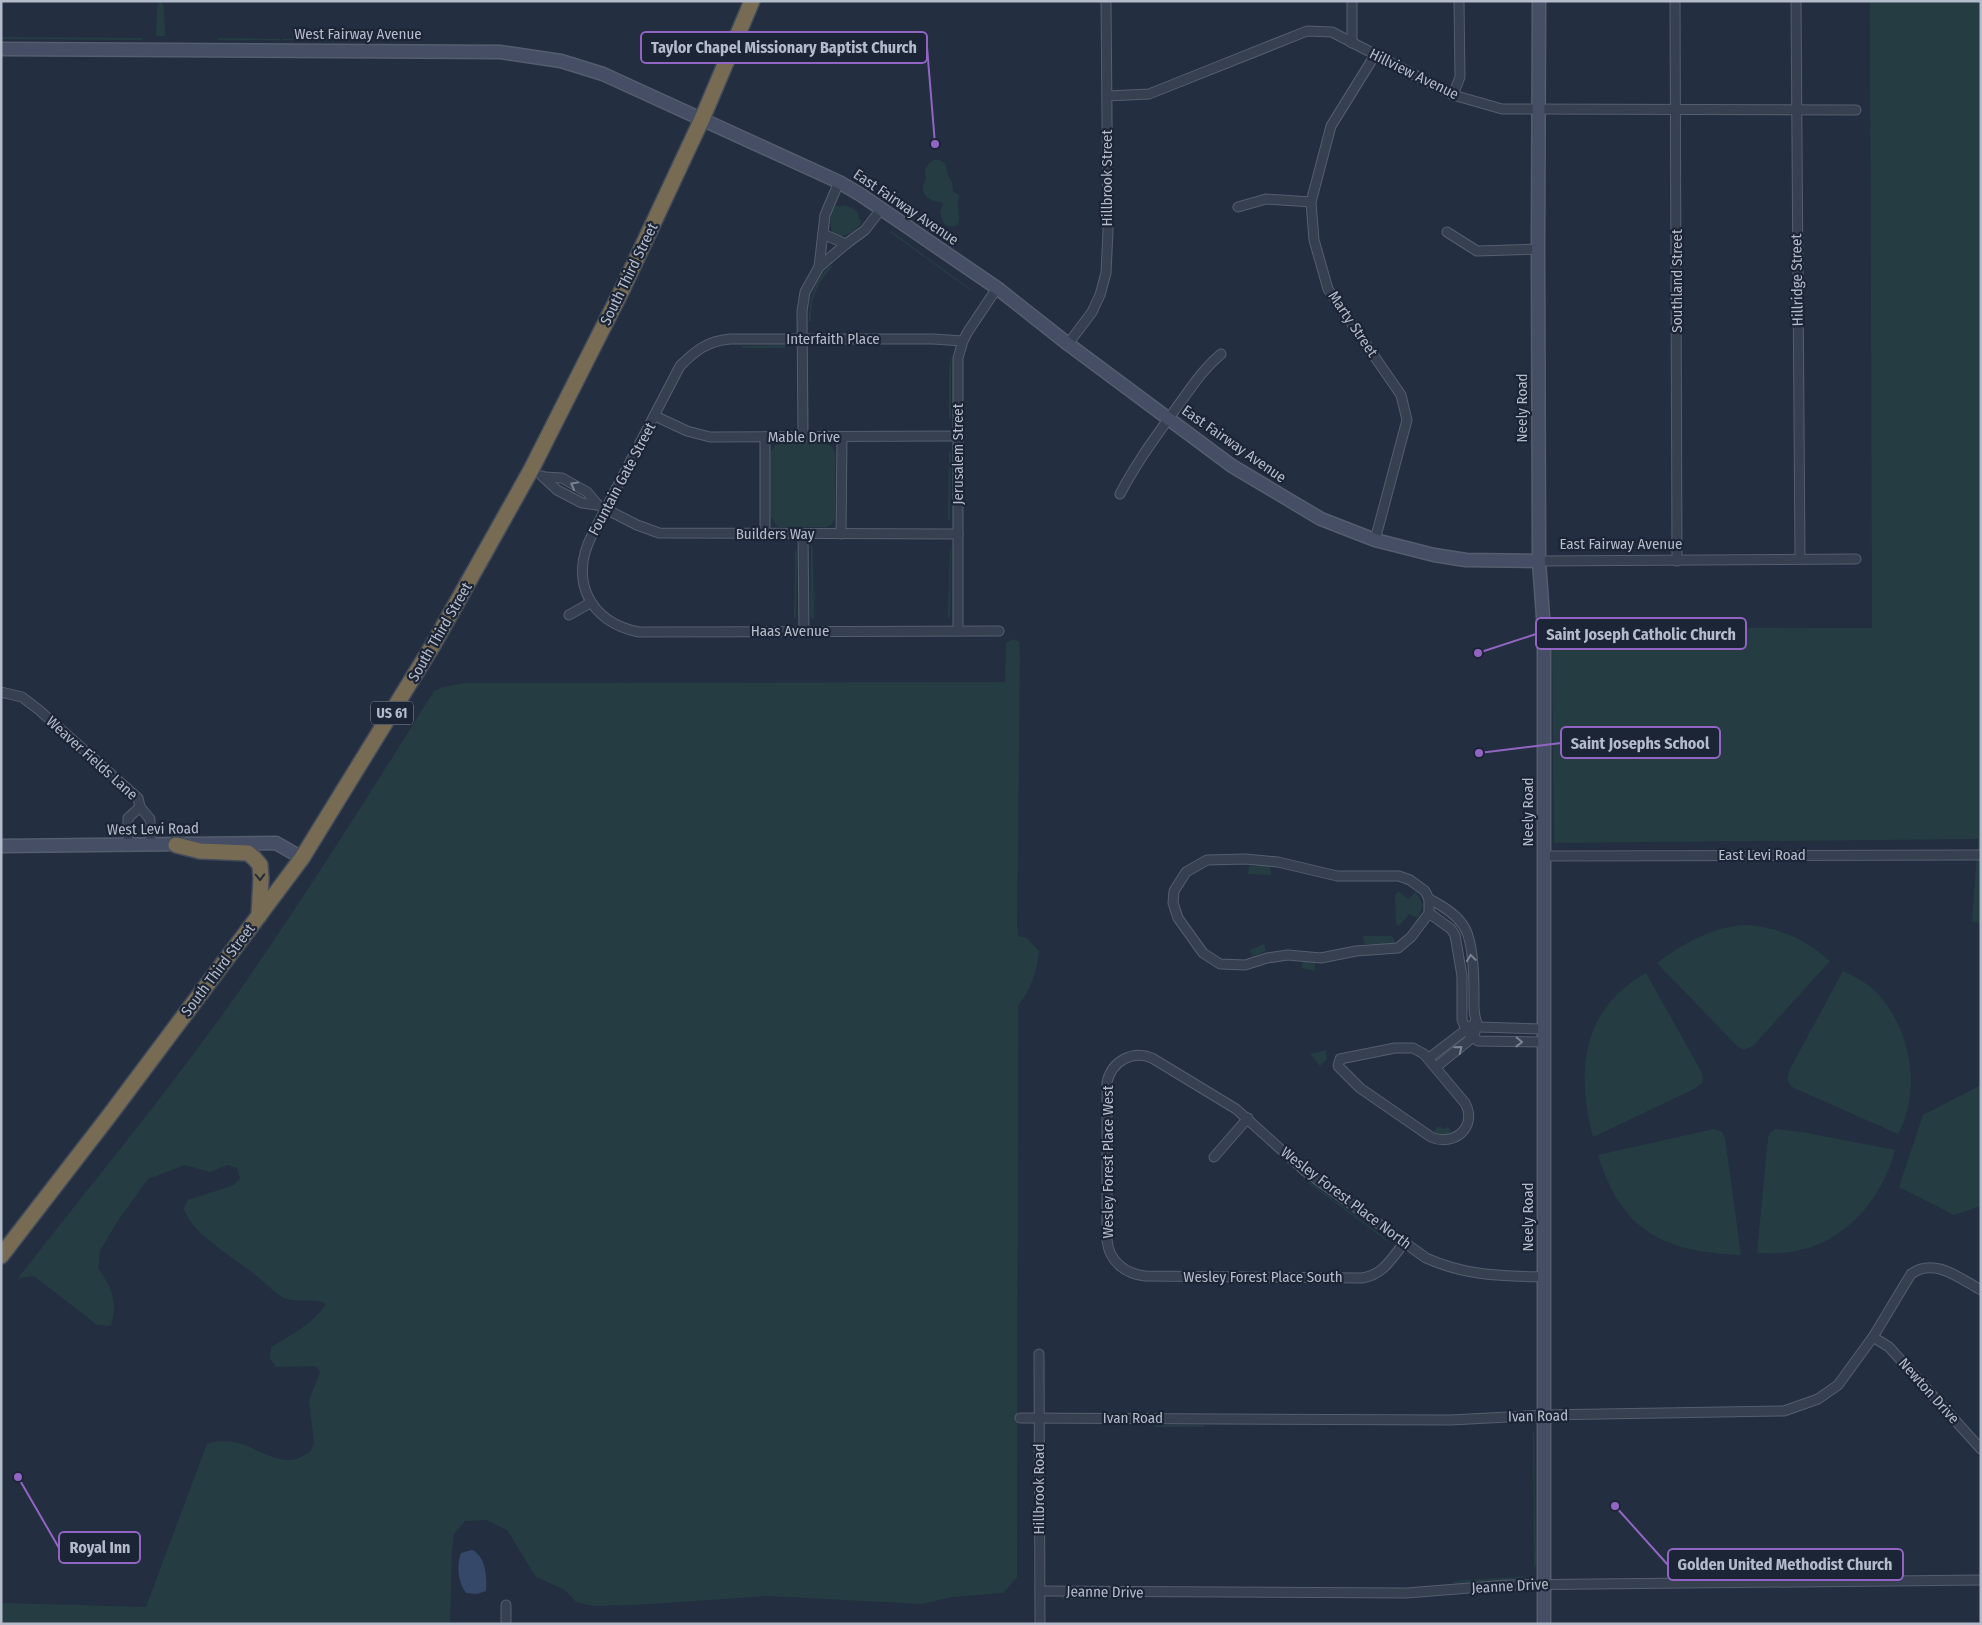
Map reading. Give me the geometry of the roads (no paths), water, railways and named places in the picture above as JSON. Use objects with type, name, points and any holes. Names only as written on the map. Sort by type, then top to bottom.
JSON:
[{"type":"highway","name":"South Third Street","points":[[1,1256],[109,1116],[302,858],[538,473],[702,120],[752,1]]},
{"type":"highway","points":[[176,845],[200,851],[248,853],[254,858],[260,865],[259,916]]},
{"type":"street","name":"Hillbrook Street","points":[[1068,344],[1092,312],[1100,295],[1106,273],[1108,231],[1106,1]]},
{"type":"street","points":[[1352,1],[1352,43]]},
{"type":"street","points":[[1453,95],[1460,78],[1459,1]]},
{"type":"street","name":"Neely Road","points":[[1539,1],[1539,561],[1544,631],[1544,1624]]},
{"type":"street","name":"Southland Street","points":[[1675,1],[1677,561]]},
{"type":"street","name":"Hillridge Street","points":[[1796,1],[1800,559]]},
{"type":"street","name":"Hillview Avenue","points":[[1107,96],[1149,94],[1307,31],[1332,32],[1453,95],[1502,109],[1856,110]]},
{"type":"street","name":"West Fairway Avenue","points":[[1,49],[500,52],[561,61],[603,74],[702,120]]},
{"type":"street","name":"Marty Street","points":[[1375,55],[1330,126],[1311,202],[1314,240],[1328,289],[1401,395],[1406,420],[1375,540]]},
{"type":"street","name":"East Fairway Avenue","points":[[702,120],[839,182],[882,208],[997,288],[1068,344],[1232,466],[1321,520],[1375,540],[1434,555],[1466,560],[1677,561],[1856,559]]},
{"type":"street","points":[[819,266],[827,207],[839,182]]},
{"type":"street","points":[[1238,207],[1266,199],[1311,202]]},
{"type":"street","points":[[803,436],[804,298],[810,281],[819,266],[865,230],[882,208]]},
{"type":"street","points":[[1447,232],[1477,251],[1538,249]]},
{"type":"street","points":[[823,234],[846,244]]},
{"type":"street","name":"Jerusalem Street","points":[[958,630],[958,363],[963,340],[997,288]]},
{"type":"street","name":"Interfaith Place","points":[[704,345],[730,339],[963,340]]},
{"type":"street","name":"Fountain Gate Street","points":[[590,603],[583,584],[583,556],[602,507],[655,416],[680,366],[704,345]]},
{"type":"street","points":[[1120,494],[1132,472],[1207,365],[1221,354]]},
{"type":"street","name":"Mable Drive","points":[[655,416],[687,431],[705,436],[957,436]]},
{"type":"street","points":[[765,437],[765,534]]},
{"type":"street","points":[[841,534],[842,437]]},
{"type":"street","name":"Builders Way","points":[[538,473],[562,478],[587,492],[602,507],[637,525],[659,533],[958,534]]},
{"type":"street","points":[[803,534],[804,631]]},
{"type":"street","points":[[569,615],[590,603]]},
{"type":"street","name":"Haas Avenue","points":[[590,603],[601,614],[617,625],[639,632],[999,631]]},
{"type":"street","name":"Weaver Fields Lane","points":[[1,692],[22,698],[39,710],[138,798],[140,807],[128,818],[128,846]]},
{"type":"street","points":[[140,807],[150,819],[151,845]]},
{"type":"street","name":"West Levi Road","points":[[1,846],[276,843],[302,858]]},
{"type":"street","name":"East Levi Road","points":[[1544,856],[1981,854]]},
{"type":"street","points":[[1246,859],[1278,862],[1337,876],[1399,876],[1410,880],[1425,891],[1429,899],[1429,913],[1411,937],[1398,948],[1363,950],[1321,958],[1274,956],[1245,965],[1230,966],[1220,964],[1203,954],[1178,918],[1173,902],[1176,887],[1192,868],[1207,860],[1246,859]]},
{"type":"street","points":[[1429,899],[1439,904],[1458,919],[1467,933],[1477,1024],[1472,1037],[1436,1067]]},
{"type":"street","points":[[1429,913],[1451,929],[1455,935],[1462,987],[1461,1014],[1465,1029],[1472,1037],[1478,1041],[1544,1042]]},
{"type":"street","points":[[1462,987],[1474,987]]},
{"type":"street","points":[[1429,1058],[1465,1029],[1477,1024],[1498,1029],[1544,1029]]},
{"type":"street","points":[[1497,1041],[1498,1029]]},
{"type":"street","points":[[1395,1048],[1413,1048],[1429,1058],[1465,1103],[1469,1113],[1466,1126],[1452,1140],[1447,1141],[1431,1137],[1360,1088],[1340,1068],[1338,1063],[1340,1059],[1395,1048]]},
{"type":"street","name":"Wesley Forest Place North","points":[[1115,1066],[1129,1057],[1138,1055],[1148,1057],[1208,1091],[1248,1118],[1305,1171],[1426,1258],[1462,1271],[1496,1276],[1544,1277]]},
{"type":"street","name":"Wesley Forest Place West","points":[[1114,1259],[1108,1244],[1107,1234],[1107,1091],[1108,1078],[1115,1066]]},
{"type":"street","points":[[1214,1157],[1248,1118]]},
{"type":"street","name":"Wesley Forest Place South","points":[[1114,1259],[1120,1267],[1127,1271],[1145,1276],[1362,1278],[1373,1276],[1383,1269],[1404,1243]]},
{"type":"street","name":"Ivan Road","points":[[1020,1418],[1451,1420],[1543,1415],[1784,1411],[1810,1402],[1830,1392],[1846,1376],[1873,1337],[1911,1274],[1919,1268],[1939,1268],[1981,1290]]},
{"type":"street","name":"Newton Drive","points":[[1873,1337],[1889,1347],[1981,1449]]},
{"type":"street","name":"Hillbrook Road","points":[[1039,1354],[1040,1624]]},
{"type":"street","name":"Jeanne Drive","points":[[1040,1591],[1407,1594],[1496,1585],[1981,1580]]},
{"type":"street","points":[[506,1605],[506,1624]]},
{"type":"water","points":[[472,1550],[477,1553],[483,1562],[486,1574],[486,1591],[477,1594],[466,1593],[461,1584],[459,1574],[461,1553]]},
{"type":"place","name":"Taylor Chapel Missionary Baptist Church","points":[[935,144]]},
{"type":"place","name":"Saint Joseph Catholic Church","points":[[1478,653]]},
{"type":"place","name":"Saint Josephs School","points":[[1479,753]]},
{"type":"place","name":"Royal Inn","points":[[18,1477]]},
{"type":"place","name":"Golden United Methodist Church","points":[[1615,1506]]}]
